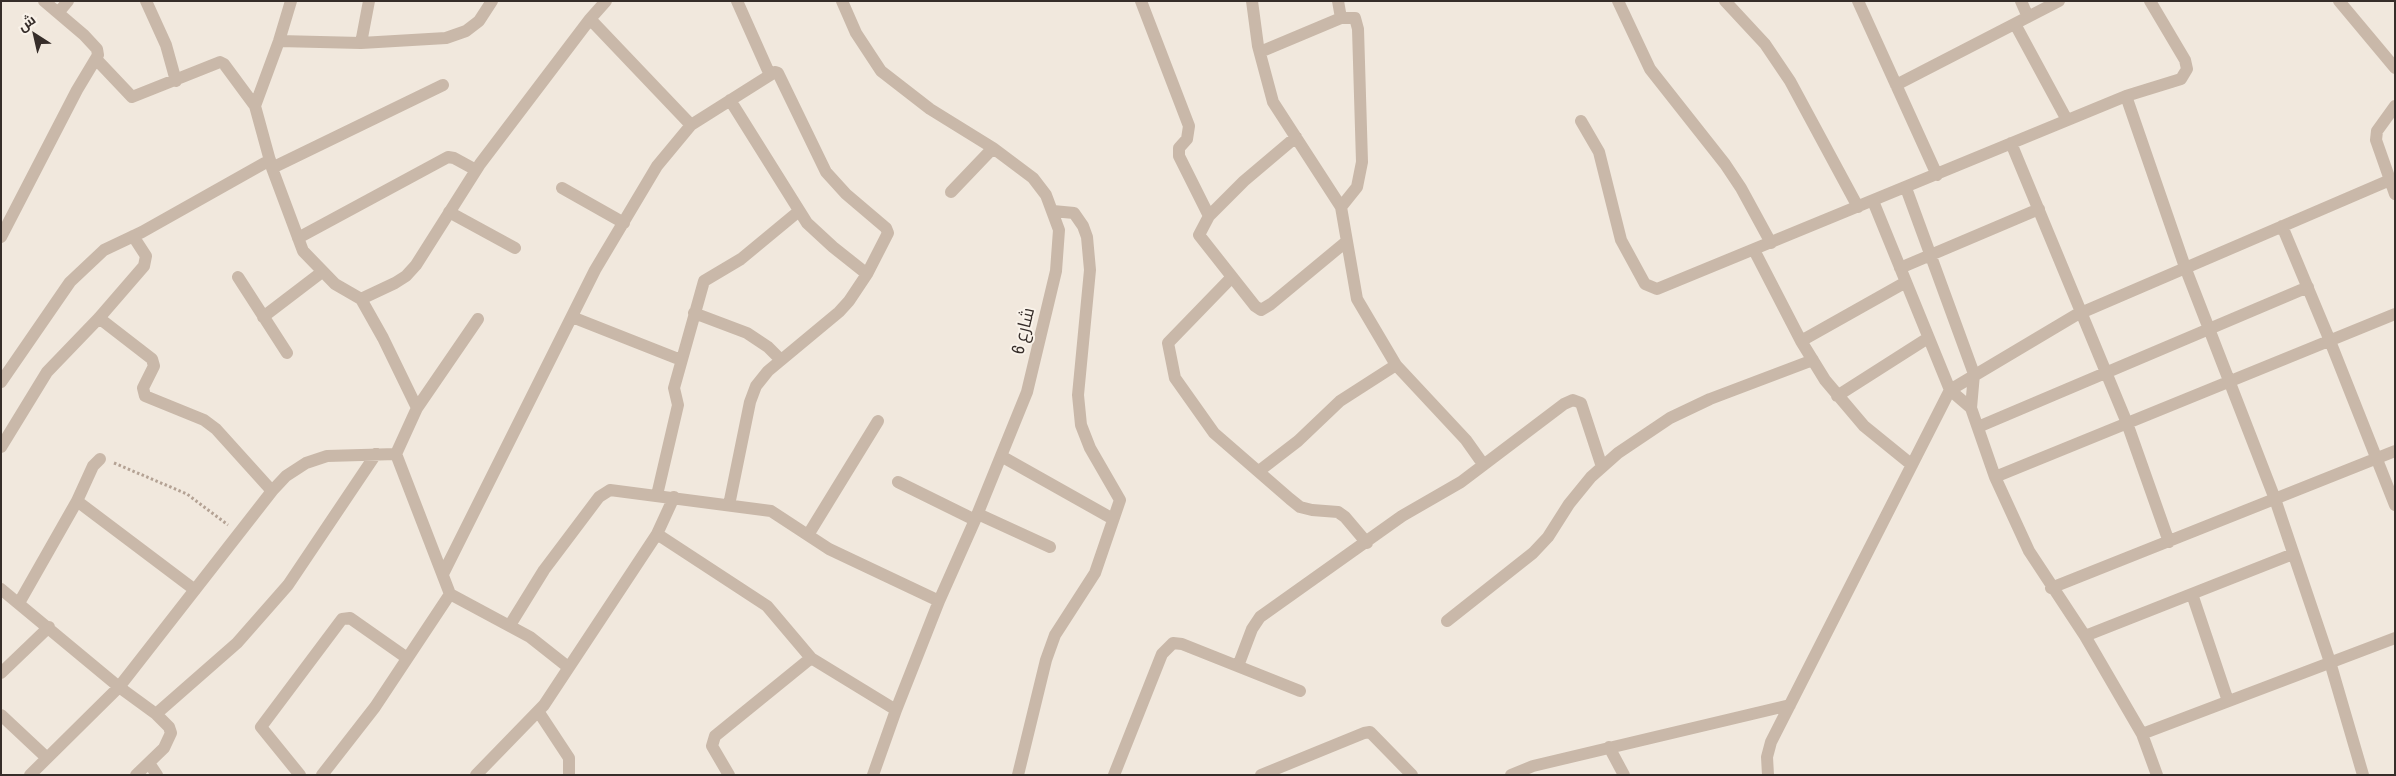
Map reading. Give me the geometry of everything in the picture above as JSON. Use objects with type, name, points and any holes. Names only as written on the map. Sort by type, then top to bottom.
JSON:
[{"type":"street","points":[[1,237],[77,90],[96,59],[97,49],[44,1]]},
{"type":"street","points":[[58,13],[68,1]]},
{"type":"street","points":[[146,1],[166,45],[176,81]]},
{"type":"street","points":[[255,106],[279,40],[290,1]]},
{"type":"street","points":[[361,43],[369,1]]},
{"type":"street","points":[[279,40],[361,43],[446,38],[466,31],[479,21],[492,1]]},
{"type":"street","points":[[360,299],[406,276],[424,253],[476,170],[590,19],[606,1]]},
{"type":"street","points":[[737,1],[770,75]]},
{"type":"street","name":"شارع 6","points":[[842,1],[856,34],[881,71],[930,109],[993,148],[1033,178],[1046,195],[1059,230],[1059,251],[1045,326],[1027,392],[976,517],[939,601],[896,710],[873,775]]},
{"type":"street","points":[[1141,1],[1189,126],[1187,139],[1179,148],[1179,156],[1210,216]]},
{"type":"street","points":[[1252,1],[1260,52],[1274,102],[1341,207],[1352,281],[1357,299],[1396,365],[1466,440],[1484,464]]},
{"type":"street","points":[[1338,1],[1341,18]]},
{"type":"street","points":[[1618,1],[1650,69],[1741,188],[1771,243]]},
{"type":"street","points":[[1726,1],[1765,44],[1790,81],[1858,207]]},
{"type":"street","points":[[1858,1],[1937,174]]},
{"type":"street","points":[[2021,1],[2028,17]]},
{"type":"street","points":[[1896,85],[2060,1]]},
{"type":"street","points":[[1582,121],[1599,152],[1621,240],[1645,284],[1657,289],[2126,96],[2181,79],[2187,69],[2185,60],[2150,1]]},
{"type":"street","points":[[2339,1],[2394,65]]},
{"type":"street","points":[[1260,52],[1341,18],[1355,18],[1358,29],[1361,176],[1357,187],[1341,207]]},
{"type":"street","points":[[590,19],[691,125]]},
{"type":"street","points":[[2015,24],[2067,120]]},
{"type":"street","points":[[96,59],[132,97],[220,62],[224,64],[255,106],[271,164],[303,251],[335,284],[360,299],[383,338],[417,408]]},
{"type":"street","points":[[443,574],[596,270],[657,166],[691,125],[775,72],[778,73],[831,178],[846,194],[888,231],[887,237],[867,274],[839,312],[768,371],[756,386],[729,504]]},
{"type":"street","points":[[1,382],[70,282],[104,250],[271,164],[443,85]]},
{"type":"street","points":[[2126,96],[2209,330],[2275,499],[2330,662],[2363,775]]},
{"type":"street","points":[[730,100],[799,212],[816,232],[867,274]]},
{"type":"street","points":[[2395,106],[2377,131],[2376,140],[2395,194]]},
{"type":"street","points":[[1296,137],[1257,169],[1210,216],[1199,235],[1255,306],[1261,310],[1271,304],[1347,240]]},
{"type":"street","points":[[2011,143],[2127,423],[2169,542]]},
{"type":"street","points":[[951,192],[993,148]]},
{"type":"street","points":[[298,238],[448,157],[454,158],[476,170]]},
{"type":"street","points":[[1768,775],[1767,757],[1771,742],[1950,390],[1974,374],[2081,313],[2390,180]]},
{"type":"street","points":[[562,188],[624,223]]},
{"type":"street","points":[[1906,188],[1974,374],[1971,408],[1995,477],[2029,551],[2051,588],[2085,636],[2142,734],[2157,775]]},
{"type":"street","points":[[1873,201],[1950,390],[1971,408]]},
{"type":"street","points":[[1900,268],[2039,209]]},
{"type":"street","points":[[1018,775],[1046,660],[1056,635],[1095,573],[1120,500],[1087,441],[1081,425],[1078,394],[1090,270],[1087,237],[1083,226],[1074,213],[1053,211]]},
{"type":"street","points":[[450,212],[515,248]]},
{"type":"street","points":[[657,495],[679,401],[674,392],[704,281],[741,259],[799,212]]},
{"type":"street","points":[[2282,226],[2395,505]]},
{"type":"street","points":[[1,447],[47,372],[99,318],[147,260],[133,236]]},
{"type":"street","points":[[1754,250],[1801,341],[1837,396],[1864,426],[1912,465]]},
{"type":"street","points":[[263,317],[322,272]]},
{"type":"street","points":[[238,277],[287,353]]},
{"type":"street","points":[[1232,277],[1173,336],[1168,348],[1175,378],[1214,434],[1300,507],[1312,510],[1328,510],[1345,517],[1367,543]]},
{"type":"street","points":[[1801,341],[1906,282]]},
{"type":"street","points":[[1978,427],[2308,287]]},
{"type":"street","points":[[694,313],[747,333],[768,347],[781,360]]},
{"type":"street","points":[[1995,477],[2395,314]]},
{"type":"street","points":[[572,317],[682,360]]},
{"type":"street","points":[[99,318],[152,360],[154,366],[143,388],[145,396],[204,420],[216,428],[272,491]]},
{"type":"street","points":[[478,319],[417,408],[396,454],[450,594],[530,637],[568,667]]},
{"type":"street","points":[[1837,396],[1928,338]]},
{"type":"street","points":[[1447,621],[1533,554],[1548,537],[1569,504],[1602,467],[1618,453],[1670,418],[1710,399],[1813,360]]},
{"type":"street","points":[[1259,471],[1298,441],[1340,401],[1396,365]]},
{"type":"street","points":[[1238,666],[1252,628],[1260,618],[1367,543],[1402,516],[1460,482],[1564,404],[1578,400],[1584,409],[1602,467]]},
{"type":"street","points":[[808,535],[878,421]]},
{"type":"street","points":[[2051,588],[2395,451]]},
{"type":"street","points":[[156,714],[237,643],[288,585],[376,454]]},
{"type":"street","points":[[30,775],[119,687],[272,491],[286,476],[306,463],[327,456],[396,454]]},
{"type":"street","points":[[1001,456],[1113,519]]},
{"type":"street","points":[[19,604],[77,501],[93,466],[100,459]]},
{"type":"street","points":[[898,482],[976,517],[1050,547]]},
{"type":"street","points":[[510,625],[544,570],[599,497],[610,490],[772,511],[829,549],[939,601]]},
{"type":"street","points":[[485,772],[538,711],[656,534],[674,497]]},
{"type":"street","points":[[77,501],[194,590]]},
{"type":"street","points":[[656,534],[766,606],[811,658],[896,710]]},
{"type":"street","points":[[2085,636],[2293,554]]},
{"type":"street","points":[[1,589],[119,687],[156,714],[169,727],[169,736],[164,748],[136,775]]},
{"type":"street","points":[[324,774],[375,707],[450,594]]},
{"type":"street","points":[[2192,594],[2228,701]]},
{"type":"street","points":[[300,775],[261,728],[342,619],[350,618],[406,658]]},
{"type":"street","points":[[1,673],[49,627]]},
{"type":"street","points":[[2142,734],[2395,638]]},
{"type":"street","points":[[1114,775],[1167,647],[1173,643],[1182,644],[1300,691]]},
{"type":"street","points":[[729,775],[712,746],[715,736],[811,658]]},
{"type":"street","points":[[1511,775],[1533,766],[1790,705]]},
{"type":"street","points":[[538,711],[568,758],[569,775]]},
{"type":"street","points":[[1,715],[48,758]]},
{"type":"street","points":[[1261,775],[1370,732],[1412,775]]},
{"type":"street","points":[[1609,747],[1624,775]]},
{"type":"street","points":[[149,764],[157,775]]},
{"type":"path","points":[[100,459],[164,483],[187,494],[202,503],[239,533]]}]
